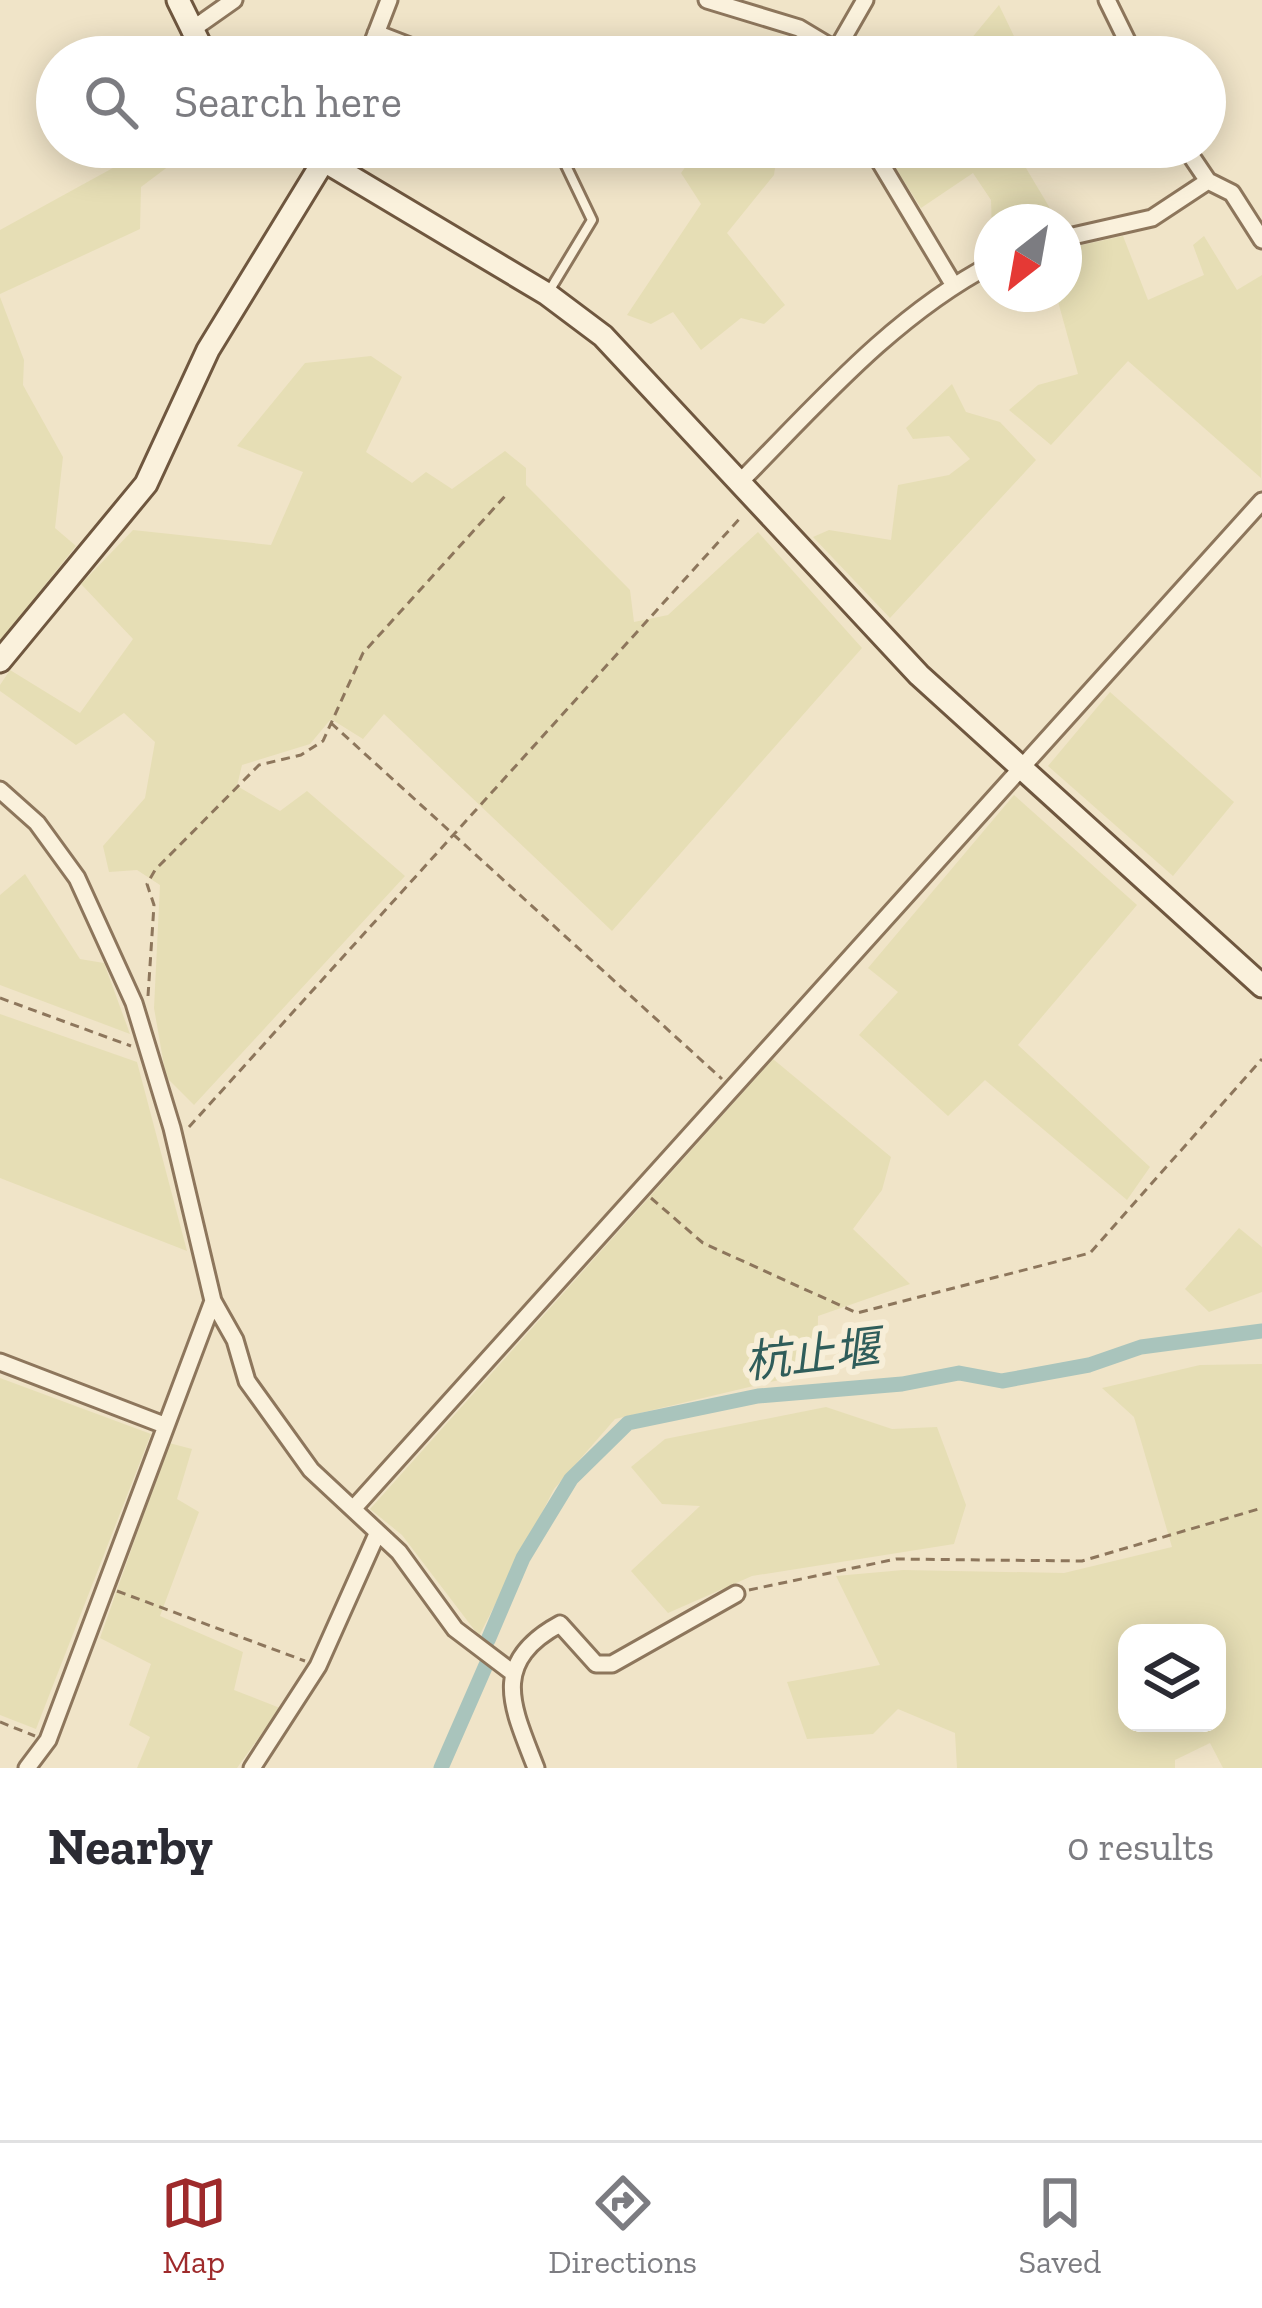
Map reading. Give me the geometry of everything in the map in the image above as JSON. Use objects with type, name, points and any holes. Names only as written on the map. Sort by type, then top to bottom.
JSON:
[{"type":"street","points":[[178,0],[193,36]]},
{"type":"street","points":[[190,31],[234,0]]},
{"type":"street","points":[[375,36],[389,0]]},
{"type":"street","points":[[707,0],[799,28],[810,36]]},
{"type":"street","points":[[844,36],[865,0]]},
{"type":"street","points":[[1107,0],[1125,36]]},
{"type":"street","points":[[376,33],[384,36]]},
{"type":"street","points":[[0,661],[146,484],[208,350],[318,168]]},
{"type":"street","points":[[349,168],[547,295],[635,366],[920,675],[1262,986]]},
{"type":"street","points":[[884,168],[953,284]]},
{"type":"street","points":[[1199,168],[1208,181],[1232,193],[1262,240]]},
{"type":"street","points":[[1082,234],[1152,218],[1208,181]]},
{"type":"street","points":[[740,482],[844,376],[953,284],[974,273]]},
{"type":"street","points":[[353,1509],[1262,502]]},
{"type":"street","points":[[0,790],[37,824],[76,878],[143,1033],[176,1141],[213,1301],[236,1340],[247,1381],[283,1435],[399,1552],[464,1639],[508,1664],[513,1673]]},
{"type":"street","points":[[27,1768],[48,1740],[213,1301]]},
{"type":"street","points":[[0,1362],[164,1425]]},
{"type":"street","points":[[252,1768],[318,1666],[377,1534]]},
{"type":"street","points":[[536,1768],[509,1696],[513,1673],[542,1634],[560,1624],[596,1664],[612,1664],[736,1594]]},
{"type":"lane","points":[[547,295],[592,220],[567,168]]},
{"type":"path","points":[[143,1033],[154,905],[147,884],[155,869],[259,765],[301,755],[322,741],[363,652],[506,495]]},
{"type":"path","points":[[176,1141],[756,501]]},
{"type":"path","points":[[331,723],[732,1088]]},
{"type":"path","points":[[0,998],[149,1053]]},
{"type":"path","points":[[641,1189],[704,1244],[857,1312],[1090,1253],[1262,1058]]},
{"type":"path","points":[[736,1594],[808,1574],[896,1559],[1082,1561],[1262,1508]]},
{"type":"path","points":[[105,1587],[318,1666]]},
{"type":"path","points":[[0,1722],[48,1740]]},
{"type":"shaded area","points":[[999,5],[1014,36],[973,36]]},
{"type":"shaded area","points":[[113,168],[166,168],[141,187],[140,229],[0,294],[0,230]]},
{"type":"shaded area","points":[[685,168],[775,168],[727,233],[785,305],[764,324],[741,318],[701,350],[673,312],[651,324],[627,315],[701,204],[681,173]]},
{"type":"shaded area","points":[[895,168],[1026,168],[1047,204],[991,204],[973,173],[921,208]]},
{"type":"shaded area","points":[[1123,236],[1148,300],[1204,275],[1193,245],[1204,236],[1237,290],[1262,275],[1261,478],[1128,361],[1051,445],[1009,410],[1038,385],[1078,374],[1061,312],[1082,312],[1082,245]]},
{"type":"shaded area","points":[[0,297],[24,360],[23,385],[63,457],[55,528],[76,546],[0,641]]},
{"type":"shaded area","points":[[371,356],[402,377],[366,452],[412,483],[426,472],[452,489],[505,451],[526,468],[526,485],[630,590],[634,622],[668,615],[758,532],[862,648],[612,931],[384,714],[363,739],[331,719],[310,744],[242,765],[237,786],[280,811],[307,791],[405,876],[194,1105],[166,1077],[154,1008],[160,885],[137,870],[109,872],[103,846],[145,798],[155,742],[124,713],[76,745],[0,691],[0,685],[10,670],[80,713],[133,639],[81,584],[133,530],[271,545],[303,472],[237,446],[305,363]]},
{"type":"shaded area","points":[[952,384],[966,412],[1000,422],[1036,460],[890,618],[813,537],[829,530],[891,540],[898,485],[949,475],[970,459],[949,436],[913,439],[906,428]]},
{"type":"shaded area","points":[[1110,692],[1234,802],[1173,876],[1048,766]]},
{"type":"shaded area","points":[[1014,795],[1137,905],[1018,1045],[1150,1167],[1127,1200],[985,1080],[948,1116],[859,1035],[898,992],[868,968]]},
{"type":"shaded area","points":[[25,874],[80,959],[104,963],[130,1034],[0,985],[0,895]]},
{"type":"shaded area","points":[[0,1014],[137,1062],[187,1251],[0,1178]]},
{"type":"shaded area","points":[[773,1059],[891,1157],[882,1190],[853,1229],[910,1284],[818,1316],[817,1371],[615,1419],[554,1489],[479,1636],[402,1535],[370,1509]]},
{"type":"shaded area","points":[[1239,1228],[1262,1247],[1262,1292],[1209,1312],[1185,1289]]},
{"type":"shaded area","points":[[1262,1364],[1262,1768],[1223,1768],[1210,1743],[1175,1760],[1175,1768],[957,1768],[955,1733],[898,1709],[873,1734],[807,1739],[787,1682],[880,1665],[836,1576],[903,1570],[1064,1573],[1172,1547],[1134,1417],[1102,1388],[1200,1365]]},
{"type":"shaded area","points":[[0,1378],[151,1434],[36,1729],[0,1715]]},
{"type":"shaded area","points":[[826,1407],[892,1429],[937,1427],[966,1505],[954,1544],[752,1576],[668,1613],[631,1571],[700,1506],[662,1504],[631,1467],[665,1439]]},
{"type":"shaded area","points":[[169,1443],[192,1449],[177,1499],[199,1512],[160,1616],[243,1652],[234,1690],[280,1708],[237,1768],[137,1768],[150,1737],[129,1725],[151,1664],[100,1638]]},
{"type":"waterway","name":"杭止堰","points":[[488,1640],[523,1558],[571,1479],[628,1423],[758,1396],[902,1384],[959,1373],[1002,1381],[1089,1365],[1141,1347],[1262,1331]]},
{"type":"waterway","name":"杭止堰","points":[[441,1768],[490,1656]]}]
